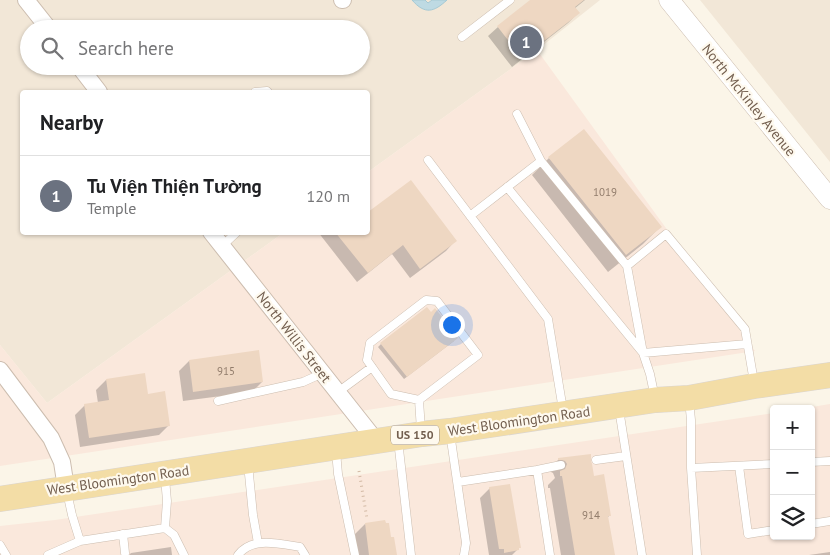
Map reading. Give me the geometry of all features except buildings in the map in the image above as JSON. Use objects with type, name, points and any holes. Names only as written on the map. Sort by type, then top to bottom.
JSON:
[{"type":"main road","name":"West Bloomington Road","points":[[0,499],[655,400],[689,398],[830,375]]},
{"type":"street","points":[[26,0],[42,20]]},
{"type":"street","name":"North McKinley Avenue","points":[[669,0],[830,200]]},
{"type":"street","points":[[85,75],[97,90]]},
{"type":"street","name":"North Willis Street","points":[[213,235],[338,392],[399,438]]},
{"type":"street","points":[[0,370],[51,438],[62,462],[66,488]]},
{"type":"lane","points":[[462,37],[510,0]]},
{"type":"lane","points":[[517,114],[541,161],[627,266],[643,353],[650,374],[655,400]]},
{"type":"lane","points":[[428,160],[548,319],[564,414]]},
{"type":"lane","points":[[470,216],[541,161]]},
{"type":"lane","points":[[507,187],[643,353]]},
{"type":"lane","points":[[627,266],[666,234],[745,329],[754,386]]},
{"type":"lane","points":[[222,246],[234,235]]},
{"type":"lane","points":[[411,555],[399,438],[418,400],[478,355],[437,301],[426,300],[370,343],[367,360],[391,394],[418,400]]},
{"type":"lane","points":[[643,353],[747,344]]},
{"type":"lane","points":[[338,392],[372,367]]},
{"type":"lane","points":[[218,401],[303,382],[322,373]]},
{"type":"lane","points":[[689,398],[691,468],[697,555]]},
{"type":"lane","points":[[618,406],[642,555]]},
{"type":"lane","points":[[450,431],[466,543],[464,555]]},
{"type":"lane","points":[[336,448],[338,474],[355,555]]},
{"type":"lane","points":[[596,460],[626,456]]},
{"type":"lane","points":[[815,462],[830,461]]},
{"type":"lane","points":[[248,462],[253,515],[258,543]]},
{"type":"lane","points":[[691,468],[770,464]]},
{"type":"lane","points":[[458,482],[561,465]]},
{"type":"lane","points":[[739,466],[748,534],[770,531]]},
{"type":"lane","points":[[537,470],[550,555]]},
{"type":"lane","points":[[165,473],[167,501],[165,528]]},
{"type":"lane","points":[[66,488],[80,541]]},
{"type":"lane","points":[[815,523],[830,521]]},
{"type":"lane","points":[[48,555],[80,541],[165,528],[174,535],[184,555]]},
{"type":"lane","points":[[123,534],[125,552]]},
{"type":"lane","points":[[238,555],[246,547],[258,543],[300,547],[305,555]]},
{"type":"lane","points":[[0,545],[6,555]]},
{"type":"path","points":[[359,471],[367,518]]},
{"type":"shaded area","points":[[0,0],[600,0],[537,50],[370,171],[370,90],[20,90],[20,235],[280,235],[47,403],[0,345]]},
{"type":"shaded area","points":[[700,0],[830,0],[830,162]]},
{"type":"shaded area","points":[[537,50],[755,351],[0,466],[0,345],[47,403],[280,235],[370,235],[370,171]]},
{"type":"shaded area","points":[[830,404],[830,555],[0,555],[0,526],[55,520],[770,414],[770,540],[815,540],[815,406]]},
{"type":"water","points":[[412,0],[425,0],[428,3],[432,0],[447,0],[434,9],[425,10]]},
{"type":"place","name":"Tu Viện Thiện Tường","points":[[526,42]]}]
